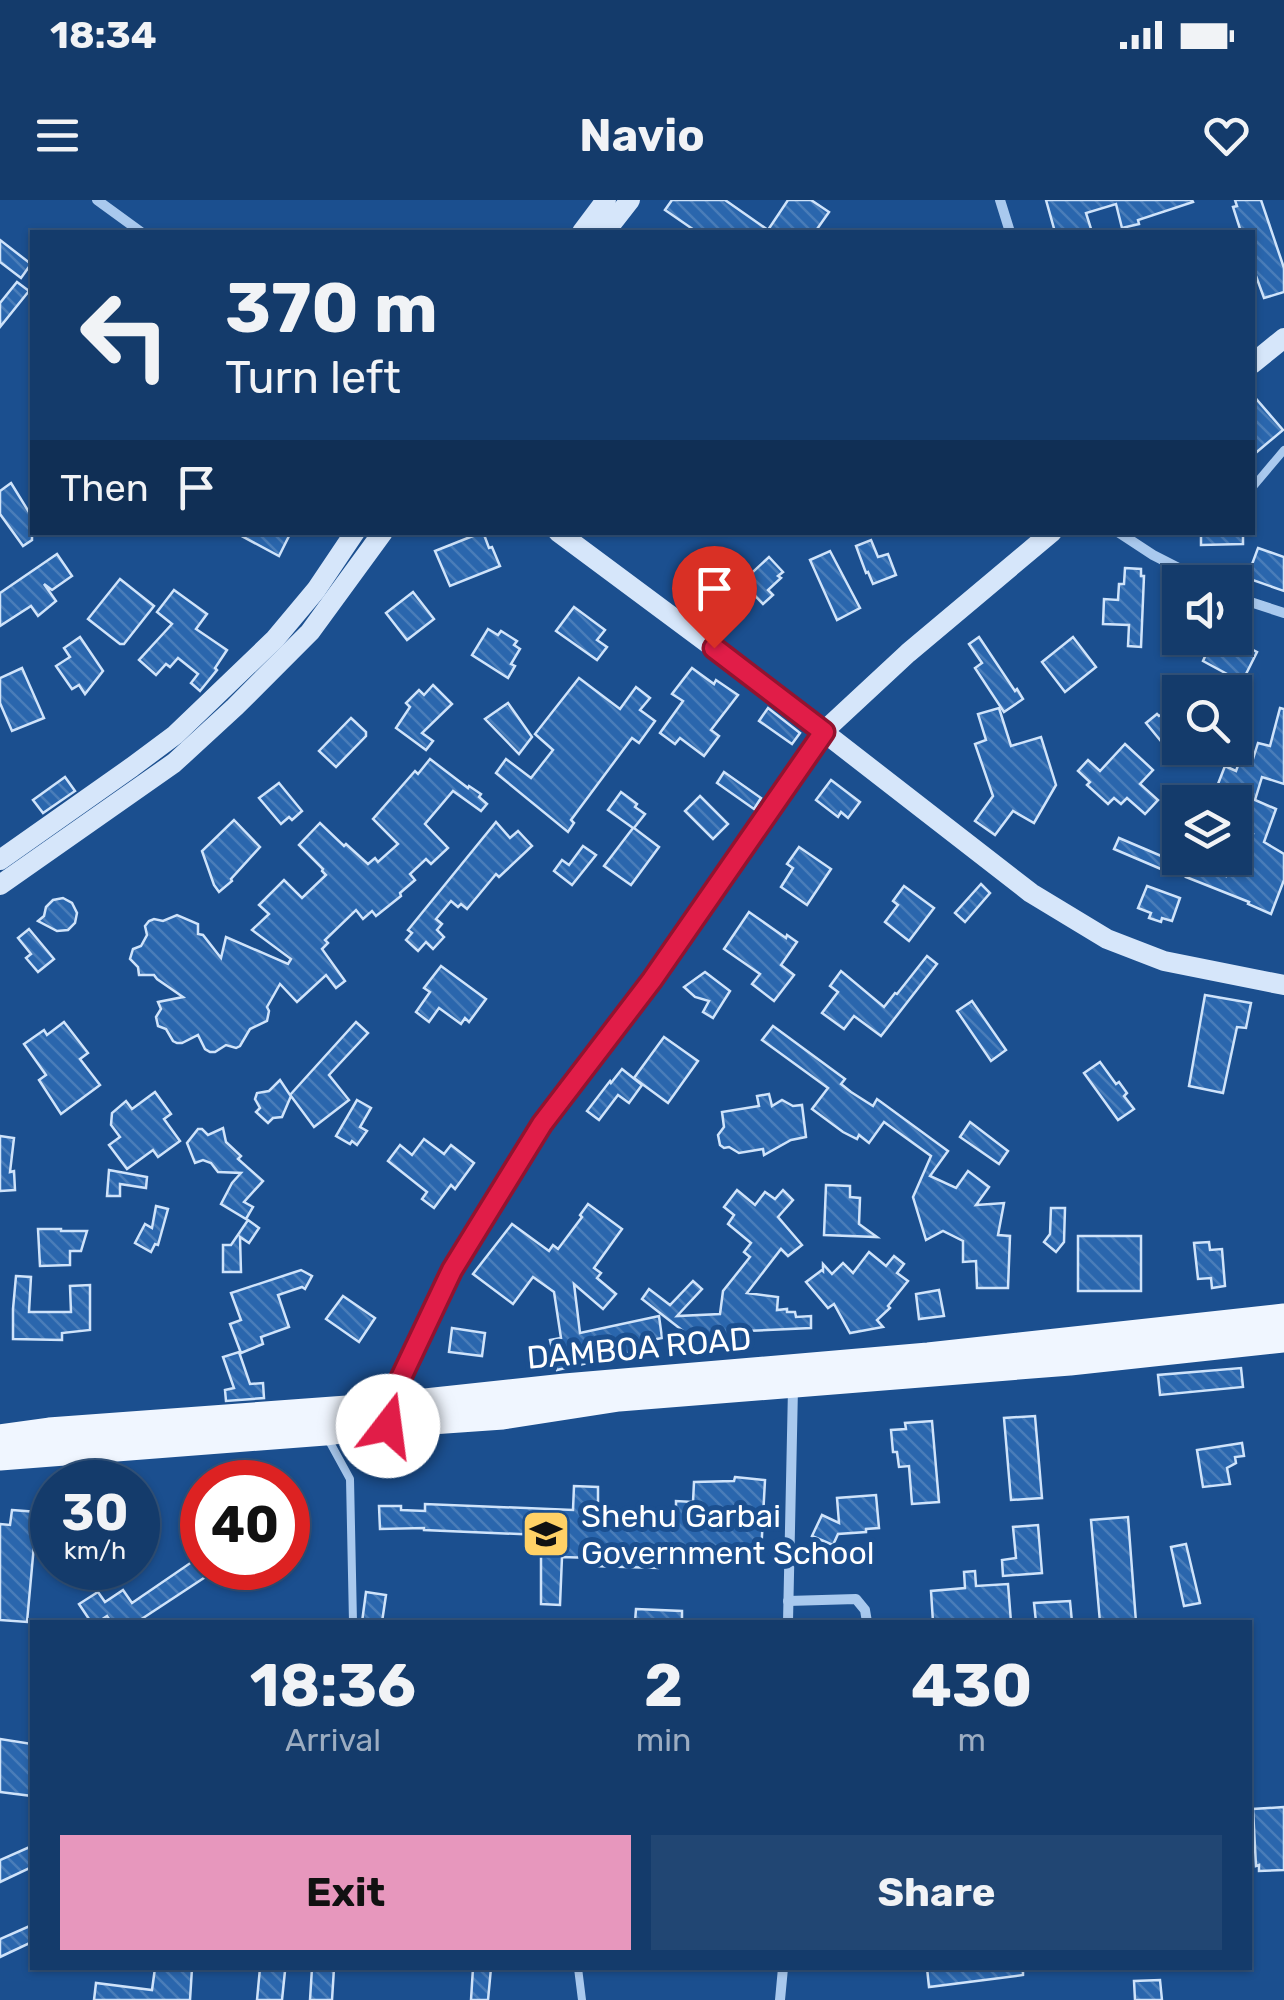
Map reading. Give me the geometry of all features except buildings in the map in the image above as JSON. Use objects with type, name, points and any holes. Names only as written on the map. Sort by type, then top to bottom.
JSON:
[{"type":"main road","name":"DAMBOA ROAD","points":[[0,1437],[49,1430],[388,1415],[502,1416],[1284,1316]]},
{"type":"main road","name":"DAMBOA ROAD","points":[[792,1376],[1070,1363],[1284,1340]]},
{"type":"main road","name":"DAMBOA ROAD","points":[[0,1458],[325,1433],[388,1415]]},
{"type":"street","points":[[97,200],[138,230]]},
{"type":"street","points":[[584,230],[606,200]]},
{"type":"street","points":[[607,230],[630,200]]},
{"type":"street","points":[[1000,200],[1009,230]]},
{"type":"street","points":[[1255,362],[1284,338]]},
{"type":"street","points":[[0,860],[175,735],[275,639],[316,590],[353,535]]},
{"type":"street","points":[[0,885],[174,763],[210,730],[310,632],[381,535]]},
{"type":"street","points":[[562,535],[1031,893],[1107,939],[1164,961],[1284,985]]},
{"type":"street","points":[[388,1415],[452,1270],[542,1124],[652,980],[824,732],[908,654],[1048,535]]},
{"type":"street","points":[[1123,535],[1173,565]]},
{"type":"street","points":[[1252,603],[1284,613]]},
{"type":"street","points":[[788,1620],[792,1376]]},
{"type":"street","points":[[788,1601],[856,1599],[865,1610],[866,1620]]},
{"type":"street","points":[[780,2000],[783,1970]]},
{"type":"lane","points":[[1255,484],[1284,450]]},
{"type":"lane","points":[[325,1433],[350,1479],[353,1620]]},
{"type":"lane","points":[[578,1970],[582,2000]]},
{"type":"place","name":"Shehu Garbai Government School","points":[[546,1534]]},
{"type":"route","points":[[388,1426],[388,1405],[452,1270],[542,1124],[652,980],[824,732],[714,648]]}]
